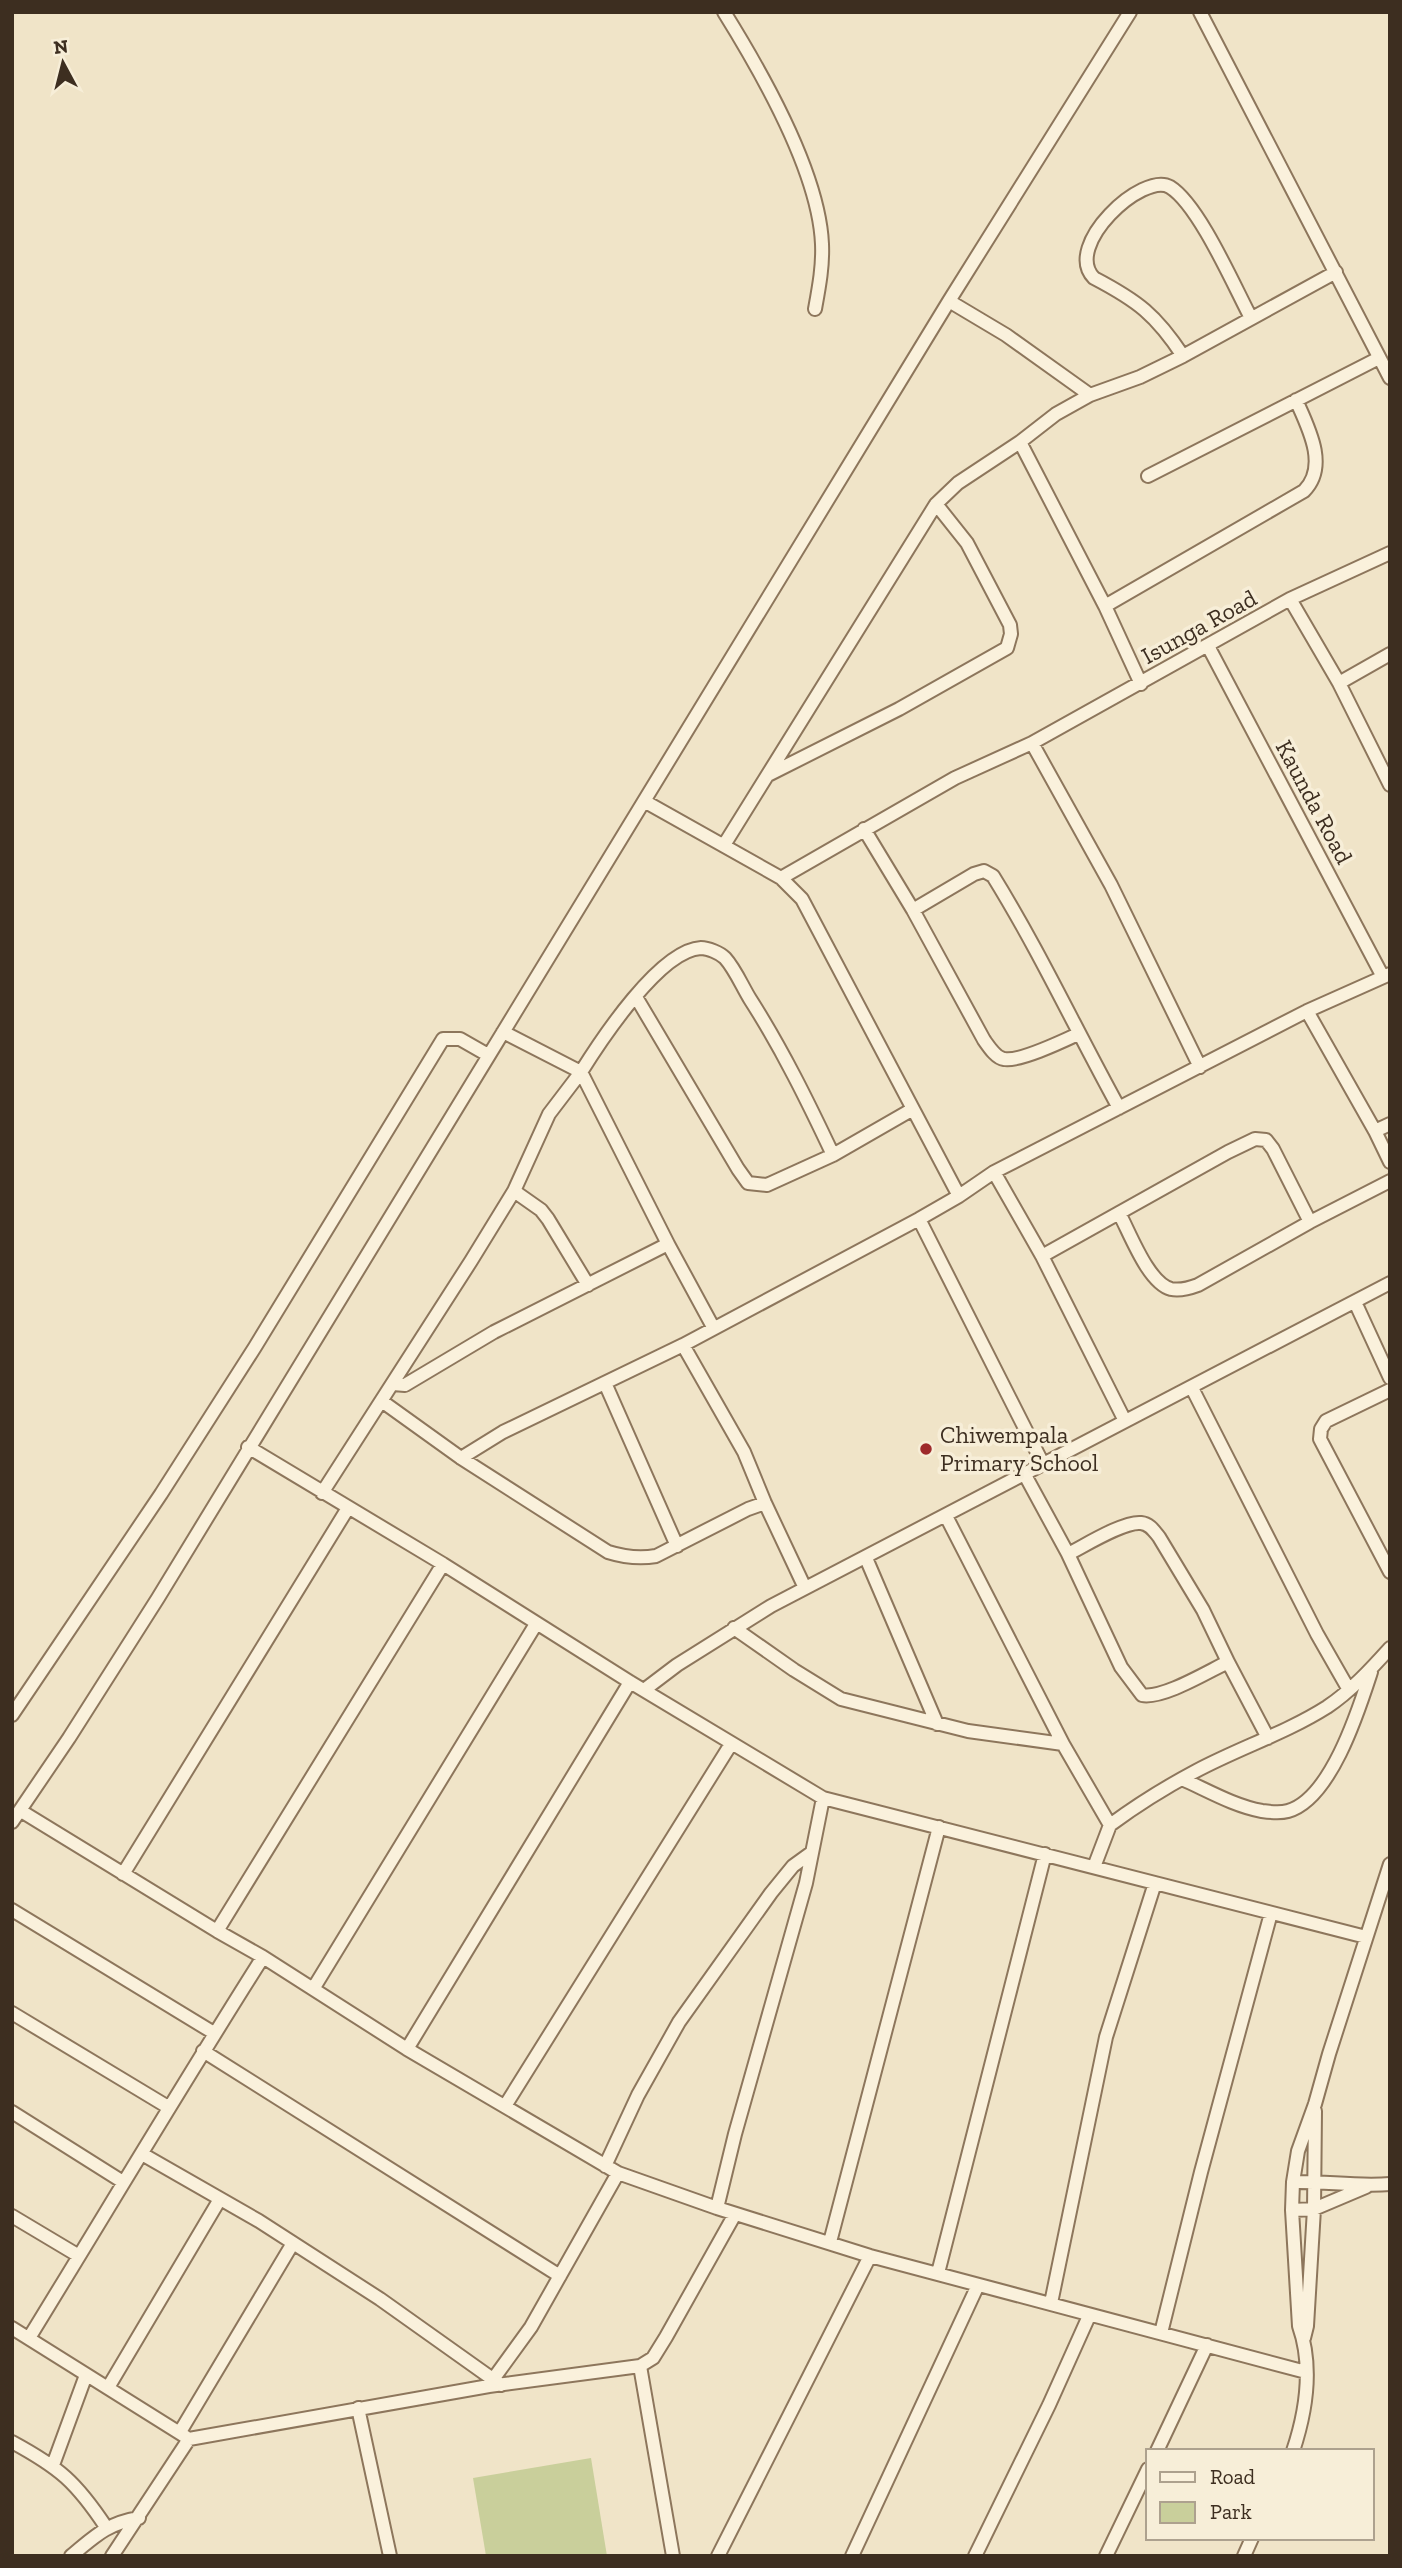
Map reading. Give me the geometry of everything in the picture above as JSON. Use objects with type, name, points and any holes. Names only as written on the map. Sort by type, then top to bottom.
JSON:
[{"type":"street","points":[[724,12],[759,70],[793,139],[815,201],[822,242],[822,272],[816,309]]},
{"type":"street","points":[[12,1822],[158,1598],[882,415],[949,301],[1129,12]]},
{"type":"street","points":[[1200,12],[1390,378]]},
{"type":"street","points":[[1183,356],[1160,323],[1144,308],[1087,271],[1085,261],[1089,243],[1106,219],[1126,200],[1146,187],[1159,183],[1180,195],[1196,216],[1251,318]]},
{"type":"street","points":[[724,845],[936,504],[958,482],[1020,442],[1056,414],[1090,395],[1140,377],[1183,356],[1336,272]]},
{"type":"street","points":[[949,301],[1006,335],[1090,395]]},
{"type":"street","points":[[1148,476],[1379,358]]},
{"type":"street","points":[[1105,606],[1304,491],[1313,482],[1316,472],[1315,451],[1296,400]]},
{"type":"street","points":[[1020,442],[1105,606],[1140,684]]},
{"type":"street","points":[[768,776],[888,715],[1007,648],[1011,634],[1010,625],[967,543],[936,504]]},
{"type":"street","name":"Isunga Road","points":[[781,878],[955,778],[1032,743],[1290,599],[1390,553]]},
{"type":"street","points":[[1290,599],[1339,683],[1390,785]]},
{"type":"street","name":"Kaunda Road","points":[[1208,646],[1387,976]]},
{"type":"street","points":[[1339,683],[1390,654]]},
{"type":"street","points":[[1032,743],[1111,885],[1200,1067]]},
{"type":"street","points":[[644,801],[781,878],[802,899],[959,1196]]},
{"type":"street","points":[[864,829],[913,910],[984,1040],[998,1057],[1005,1060],[1014,1058],[1078,1034]]},
{"type":"street","points":[[913,910],[974,874],[984,871],[993,876],[1034,943],[1078,1034],[1119,1108]]},
{"type":"street","points":[[322,1493],[383,1402],[514,1191],[549,1114],[581,1072],[602,1038],[636,997],[658,971],[683,954],[701,948],[724,958],[799,1082],[833,1155]]},
{"type":"street","points":[[461,1458],[503,1432],[683,1345],[919,1219],[995,1172],[1307,1011],[1387,976]]},
{"type":"street","points":[[636,997],[748,1183],[767,1185],[833,1155],[913,1110]]},
{"type":"street","points":[[1307,1011],[1375,1131],[1390,1163]]},
{"type":"street","points":[[503,1032],[581,1072],[713,1327]]},
{"type":"street","points":[[12,1715],[256,1347],[443,1039],[460,1039],[488,1055]]},
{"type":"street","points":[[1375,1131],[1390,1124]]},
{"type":"street","points":[[1042,1256],[1255,1139],[1266,1140],[1273,1149],[1310,1222]]},
{"type":"street","points":[[995,1172],[1042,1256],[1125,1421]]},
{"type":"street","points":[[1119,1213],[1150,1273],[1172,1290],[1198,1285],[1390,1181]]},
{"type":"street","points":[[514,1191],[541,1210],[588,1285]]},
{"type":"street","points":[[919,1219],[1043,1464]]},
{"type":"street","points":[[393,1384],[405,1385],[494,1332],[668,1244]]},
{"type":"street","points":[[644,1690],[734,1628],[805,1588],[1390,1283]]},
{"type":"street","points":[[1354,1302],[1390,1378]]},
{"type":"street","points":[[683,1345],[744,1452],[805,1588]]},
{"type":"street","points":[[605,1383],[677,1546]]},
{"type":"street","points":[[1192,1388],[1317,1634],[1349,1690]]},
{"type":"street","points":[[1390,1390],[1326,1421],[1321,1429],[1320,1439],[1390,1572]]},
{"type":"street","points":[[383,1402],[461,1458],[608,1552],[645,1558],[677,1546],[765,1503]]},
{"type":"street","points":[[248,1447],[823,1798],[1366,1937]]},
{"type":"street","points":[[1025,1475],[1068,1554],[1116,1659],[1142,1695],[1155,1695],[1228,1662]]},
{"type":"street","points":[[123,1874],[348,1508]]},
{"type":"street","points":[[946,1516],[1063,1744],[1110,1825]]},
{"type":"street","points":[[1068,1554],[1128,1525],[1141,1523],[1151,1527],[1203,1610],[1268,1738]]},
{"type":"street","points":[[866,1558],[937,1724]]},
{"type":"street","points":[[217,1931],[443,1564]]},
{"type":"street","points":[[313,1989],[536,1624]]},
{"type":"street","points":[[734,1628],[841,1699],[968,1731],[1063,1744]]},
{"type":"street","points":[[1094,1867],[1110,1825],[1149,1797],[1328,1706],[1349,1690],[1390,1648]]},
{"type":"street","points":[[1182,1779],[1262,1811],[1289,1811],[1303,1803],[1324,1780],[1344,1742],[1372,1668]]},
{"type":"street","points":[[407,2049],[630,1682]]},
{"type":"street","points":[[505,2106],[731,1744]]},
{"type":"street","points":[[717,2208],[738,2122],[806,1883],[823,1798]]},
{"type":"street","points":[[21,1811],[263,1957],[407,2049],[618,2173],[735,2214],[870,2256],[1306,2372]]},
{"type":"street","points":[[830,2242],[939,1828]]},
{"type":"street","points":[[605,2165],[638,2095],[679,2022],[771,1892],[793,1866],[811,1853]]},
{"type":"street","points":[[938,2273],[1045,1854]]},
{"type":"street","points":[[1304,2340],[1299,2326],[1292,2210],[1298,2151],[1390,1864]]},
{"type":"street","points":[[1051,2304],[1106,2038],[1155,1883]]},
{"type":"street","points":[[12,1910],[214,2033]]},
{"type":"street","points":[[1160,2333],[1270,1913]]},
{"type":"street","points":[[29,2338],[142,2154],[167,2107],[263,1957]]},
{"type":"street","points":[[12,2013],[167,2107]]},
{"type":"street","points":[[203,2052],[560,2276]]},
{"type":"street","points":[[1294,2449],[1301,2427],[1306,2372],[1304,2340],[1314,2209],[1315,2104]]},
{"type":"street","points":[[12,2112],[123,2182]]},
{"type":"street","points":[[142,2154],[220,2199],[380,2299],[451,2351],[498,2381]]},
{"type":"street","points":[[498,2381],[618,2173]]},
{"type":"street","points":[[1293,2182],[1315,2181],[1370,2186],[1390,2184]]},
{"type":"street","points":[[1292,2210],[1314,2209],[1370,2186]]},
{"type":"street","points":[[108,2386],[220,2199]]},
{"type":"street","points":[[12,2328],[185,2436],[358,2408],[498,2381],[640,2366],[653,2358],[735,2214]]},
{"type":"street","points":[[12,2216],[79,2256]]},
{"type":"street","points":[[112,2556],[139,2518],[293,2244]]},
{"type":"street","points":[[718,2556],[870,2256]]},
{"type":"street","points":[[852,2556],[978,2285]]},
{"type":"street","points":[[975,2556],[1089,2316]]},
{"type":"street","points":[[1158,2449],[1207,2345]]},
{"type":"street","points":[[640,2366],[673,2556]]},
{"type":"street","points":[[53,2465],[86,2375]]},
{"type":"street","points":[[358,2408],[390,2556]]},
{"type":"street","points":[[12,2442],[53,2465],[66,2476],[106,2527]]},
{"type":"street","points":[[1106,2556],[1146,2473]]},
{"type":"street","points":[[71,2556],[106,2527],[139,2518]]},
{"type":"street","points":[[1244,2556],[1251,2540]]},
{"type":"green space","points":[[591,2458],[607,2556],[486,2556],[473,2478]]},
{"type":"place","name":"Chiwempala Primary School","points":[[926,1449]]}]
